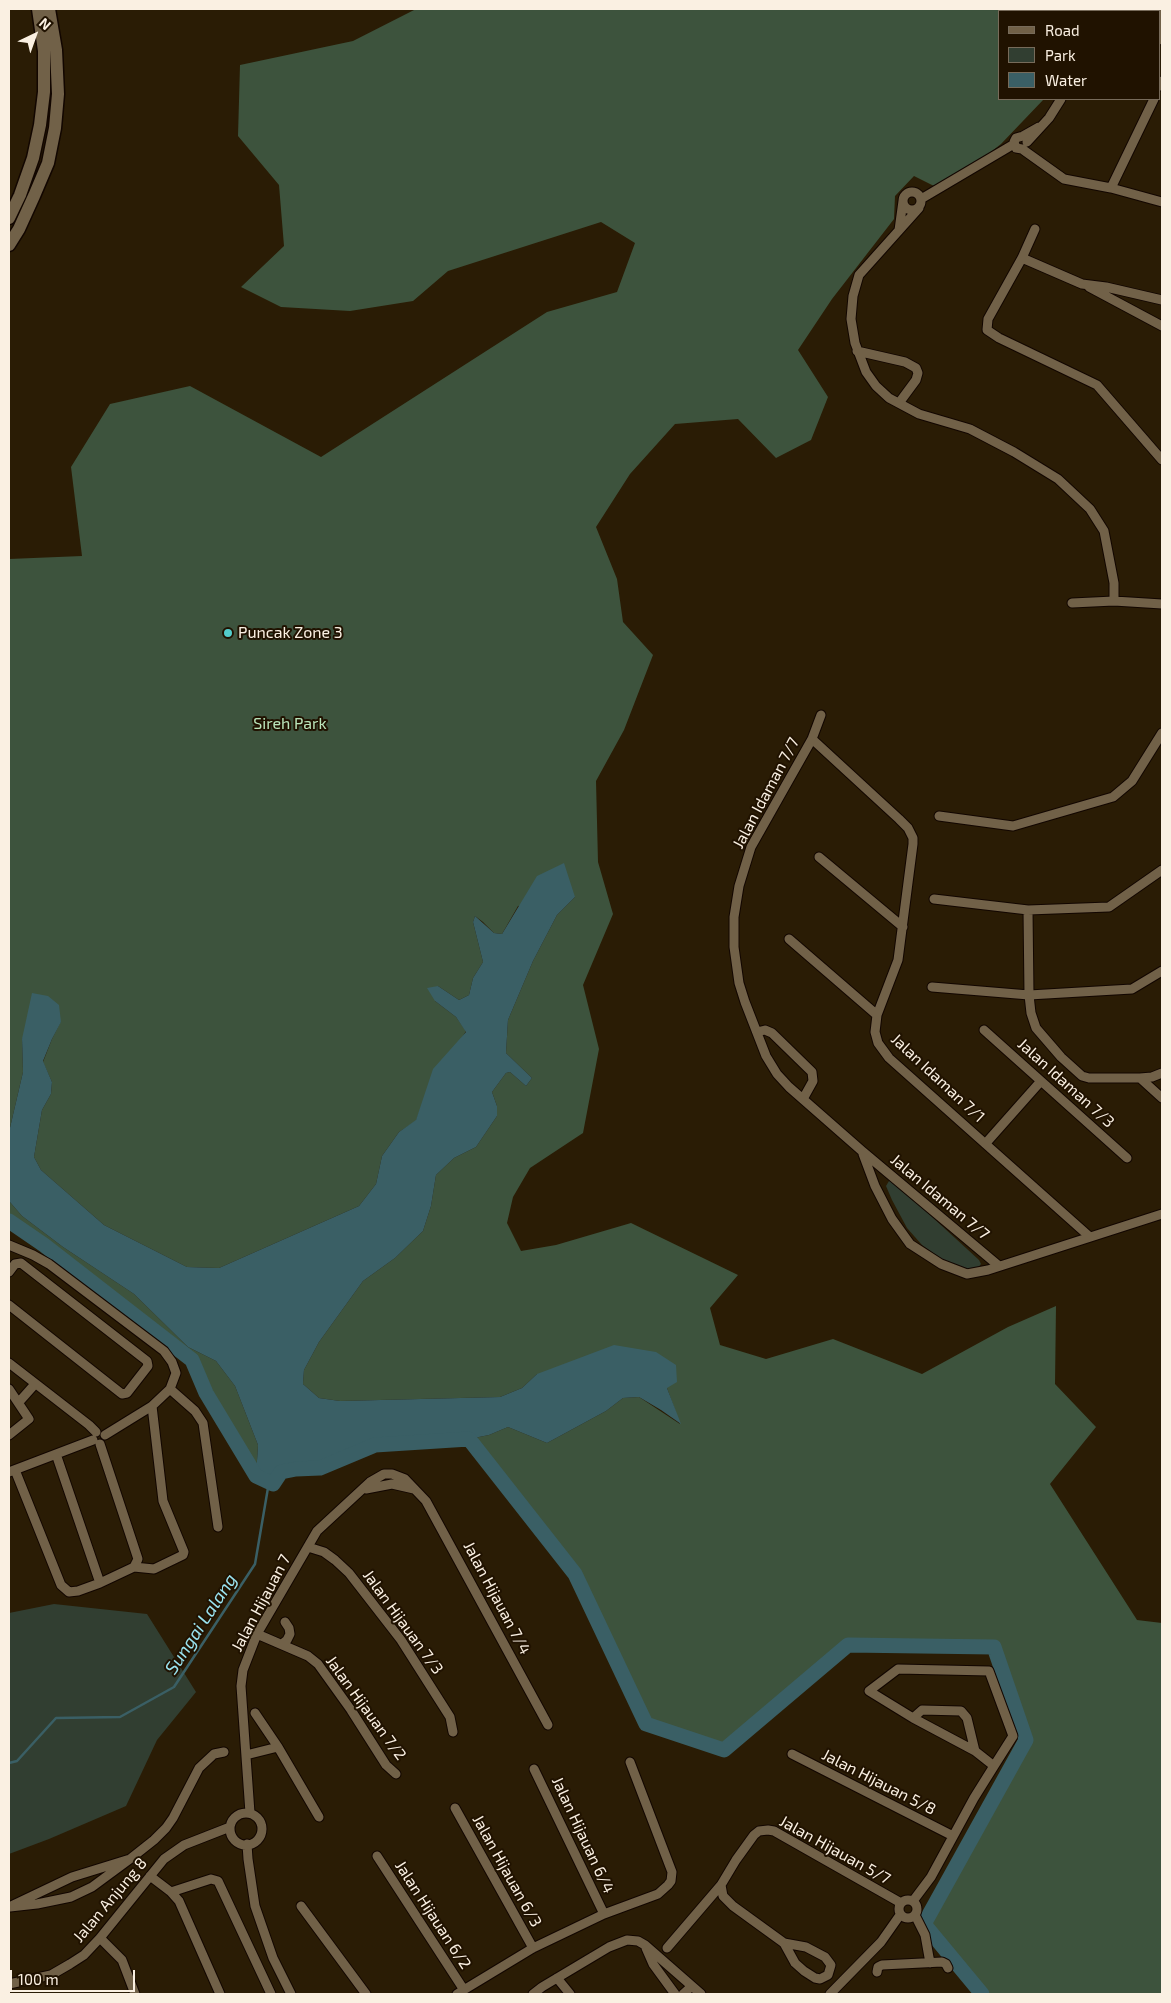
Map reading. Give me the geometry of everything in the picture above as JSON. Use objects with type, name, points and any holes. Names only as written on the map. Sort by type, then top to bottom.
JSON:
[{"type":"street","points":[[9,218],[20,195],[33,158],[41,116],[44,92],[44,51],[38,9]]},
{"type":"street","points":[[9,245],[19,229],[48,163],[55,128],[58,94],[56,50],[50,9]]},
{"type":"street","points":[[1161,9],[1162,40]]},
{"type":"street","points":[[903,200],[905,206],[910,210],[1022,143],[1049,118],[1060,100]]},
{"type":"street","points":[[1111,188],[1154,100]]},
{"type":"street","points":[[1022,143],[1036,160],[1064,179],[1111,188],[1162,202]]},
{"type":"street","points":[[898,231],[905,195],[910,192],[916,192],[920,203]]},
{"type":"street","points":[[920,203],[859,275],[853,296],[851,319],[857,351],[866,372],[876,386],[889,398],[919,414],[970,429],[1014,452],[1058,479],[1090,509],[1104,531],[1114,583],[1114,601]]},
{"type":"street","points":[[1035,229],[1022,258],[988,319],[987,330],[998,338],[1097,385],[1162,460]]},
{"type":"street","points":[[1022,258],[1082,284],[1162,324]]},
{"type":"street","points":[[1082,284],[1106,287],[1162,300]]},
{"type":"street","points":[[857,351],[904,362],[916,368],[918,373],[916,380],[898,403]]},
{"type":"street","points":[[1072,603],[1114,601],[1162,604]]},
{"type":"street","name":"Jalan Idaman 7/7","points":[[820,715],[812,739],[758,834],[744,864],[734,917],[736,966],[745,1002],[766,1056],[777,1074],[802,1099],[862,1151],[999,1266]]},
{"type":"street","points":[[939,816],[1013,826],[1113,798],[1132,781],[1162,733]]},
{"type":"street","name":"Jalan Idaman 7/1","points":[[812,739],[899,819],[908,828],[913,838],[903,927],[896,969],[876,1015],[875,1032],[881,1049],[1090,1238]]},
{"type":"street","points":[[819,857],[903,927]]},
{"type":"street","points":[[934,899],[1028,910],[1109,907],[1162,870]]},
{"type":"street","points":[[1028,910],[1029,995],[1031,1013],[1036,1028],[1061,1057],[1082,1076],[1097,1079],[1140,1078],[1152,1077],[1162,1072]]},
{"type":"street","points":[[789,939],[876,1015]]},
{"type":"street","points":[[932,987],[1029,995],[1132,988],[1162,972]]},
{"type":"street","points":[[757,1032],[765,1030],[772,1032],[812,1072],[813,1081],[802,1099]]},
{"type":"street","name":"Jalan Idaman 7/3","points":[[984,1030],[1128,1158]]},
{"type":"street","points":[[1140,1078],[1162,1098]]},
{"type":"street","points":[[986,1142],[1041,1081]]},
{"type":"street","name":"Jalan Idaman 7/7","points":[[862,1151],[875,1186],[900,1232],[910,1244],[931,1258],[954,1270],[967,1274],[978,1273],[1162,1214]]},
{"type":"street","points":[[875,1186],[890,1175]]},
{"type":"street","points":[[9,1244],[33,1255],[57,1270],[137,1330],[164,1351],[172,1362],[176,1373],[170,1389],[152,1406],[105,1435],[103,1432],[96,1439],[12,1471],[61,1585],[69,1592],[78,1591],[100,1583],[134,1567],[154,1569],[183,1555],[184,1552],[163,1501],[152,1406]]},
{"type":"street","points":[[9,1272],[15,1264],[20,1263],[126,1344],[148,1363],[148,1366],[124,1395],[9,1305]]},
{"type":"street","points":[[46,1282],[57,1270]]},
{"type":"street","points":[[126,1344],[137,1330]]},
{"type":"street","points":[[9,1364],[89,1425],[96,1439],[138,1560],[134,1567]]},
{"type":"street","points":[[18,1402],[35,1384]]},
{"type":"street","points":[[9,1389],[29,1418],[9,1435]]},
{"type":"street","points":[[170,1389],[195,1411],[203,1423],[218,1528]]},
{"type":"street","points":[[56,1454],[100,1583]]},
{"type":"street","name":"Jalan Hijauan 7","points":[[250,1813],[241,1686],[243,1670],[257,1634],[308,1547],[325,1522],[376,1477],[384,1474],[400,1476],[411,1487]]},
{"type":"street","name":"Jalan Hijauan 7/4","points":[[411,1487],[426,1501],[437,1519],[548,1725]]},
{"type":"street","name":"Jalan Hijauan 7/3","points":[[308,1547],[324,1552],[335,1560],[354,1580],[401,1640],[450,1717],[453,1732]]},
{"type":"street","points":[[282,1644],[290,1634],[285,1622]]},
{"type":"street","name":"Jalan Hijauan 7/2","points":[[257,1634],[308,1656],[318,1664],[351,1710],[386,1765],[396,1774]]},
{"type":"street","points":[[912,1901],[931,1877],[953,1836],[1013,1736],[989,1671],[898,1669],[869,1691],[913,1718],[975,1751],[994,1766]]},
{"type":"street","points":[[913,1718],[922,1710],[961,1711],[967,1718],[975,1751]]},
{"type":"street","points":[[256,1713],[319,1816]]},
{"type":"street","points":[[246,1756],[278,1747]]},
{"type":"street","points":[[9,1907],[37,1904],[71,1896],[92,1887],[154,1840],[166,1828],[199,1768],[214,1754],[224,1752]]},
{"type":"street","name":"Jalan Hijauan 5/8","points":[[792,1754],[953,1836]]},
{"type":"street","points":[[460,1992],[533,1948],[604,1914],[665,1890],[671,1881],[672,1872],[630,1762]]},
{"type":"street","name":"Jalan Hijauan 6/4","points":[[534,1769],[604,1914]]},
{"type":"street","name":"Jalan Hijauan 6/3","points":[[455,1808],[533,1948]]},
{"type":"street","points":[[250,1813],[260,1821],[262,1830],[256,1841],[247,1844],[235,1840],[230,1827],[237,1816],[250,1813]]},
{"type":"street","name":"Jalan Anjung 8","points":[[9,1984],[37,1979],[51,1974],[84,1955],[164,1859],[184,1845],[230,1827]]},
{"type":"street","name":"Jalan Hijauan 5/7","points":[[667,1948],[720,1885],[754,1835],[768,1830],[901,1903]]},
{"type":"street","points":[[247,1844],[256,1906],[273,1958],[291,1994]]},
{"type":"street","name":"Jalan Hijauan 6/2","points":[[377,1856],[460,1992]]},
{"type":"street","points":[[9,1907],[72,1878],[130,1859]]},
{"type":"street","points":[[150,1876],[171,1892],[179,1901],[220,1994]]},
{"type":"street","points":[[171,1892],[211,1879],[218,1881],[271,1994]]},
{"type":"street","points":[[720,1885],[723,1896],[727,1901],[784,1943],[795,1963],[804,1971],[820,1979],[828,1975],[831,1966],[825,1957],[806,1947],[784,1943]]},
{"type":"street","points":[[900,1915],[898,1909],[901,1903],[906,1900],[912,1901]]},
{"type":"street","points":[[912,1901],[917,1910],[915,1915],[925,1935],[930,1963]]},
{"type":"street","points":[[301,1906],[366,1994]]},
{"type":"street","points":[[900,1915],[909,1918],[915,1915]]},
{"type":"street","points":[[830,1994],[881,1942],[900,1915]]},
{"type":"street","points":[[100,1938],[122,1960],[134,1994]]},
{"type":"street","points":[[533,1994],[609,1947],[627,1940],[638,1941],[645,1945],[701,1994]]},
{"type":"street","points":[[645,1945],[653,1964],[675,1994]]},
{"type":"street","points":[[877,1972],[878,1967],[882,1965],[944,1963],[948,1968]]},
{"type":"street","points":[[557,1978],[570,1994]]},
{"type":"street","points":[[683,1994],[692,1986]]},
{"type":"green space","name":"Sireh Park","points":[[416,9],[1065,9],[998,10],[998,100],[1043,100],[1001,144],[968,170],[934,186],[914,176],[895,196],[894,219],[832,299],[798,350],[828,397],[811,440],[776,458],[738,419],[675,424],[630,474],[596,527],[617,579],[623,622],[653,655],[624,730],[596,781],[598,862],[613,914],[583,985],[599,1049],[583,1133],[530,1168],[513,1197],[507,1223],[521,1251],[556,1245],[631,1223],[738,1275],[710,1308],[720,1345],[766,1359],[833,1339],[922,1374],[1008,1327],[1056,1306],[1055,1384],[1096,1427],[1050,1484],[1137,1620],[1162,1623],[1162,1994],[982,1994],[924,1924],[1026,1740],[994,1647],[848,1645],[724,1750],[646,1724],[575,1574],[469,1439],[489,1435],[508,1427],[547,1443],[606,1411],[623,1398],[639,1397],[680,1424],[667,1388],[537,1374],[522,1388],[500,1397],[340,1401],[319,1398],[303,1384],[304,1370],[319,1342],[363,1281],[395,1258],[423,1231],[431,1206],[436,1175],[454,1158],[476,1147],[497,1116],[497,1106],[492,1092],[506,1073],[510,1072],[526,1086],[532,1078],[506,1053],[508,1020],[533,961],[557,915],[575,897],[518,906],[502,934],[494,933],[475,916],[473,922],[483,962],[473,978],[469,995],[459,1000],[438,986],[435,1001],[456,1017],[466,1031],[425,1097],[416,1121],[399,1132],[382,1156],[376,1184],[359,1206],[219,1268],[187,1267],[104,1225],[41,1170],[34,1157],[42,1110],[51,1094],[52,1082],[43,1062],[61,1021],[22,1039],[23,1072],[9,1132],[9,559],[82,556],[71,467],[110,404],[190,386],[321,457],[547,312],[617,292],[635,243],[601,222],[448,271],[413,301],[350,311],[281,307],[241,287],[284,246],[279,185],[238,136],[240,65],[353,41]]},
{"type":"green space","points":[[889,1181],[894,1182],[979,1260],[981,1264],[978,1268],[965,1271],[946,1262],[922,1245],[907,1228],[892,1200],[886,1186]]},
{"type":"green space","points":[[9,1201],[22,1216],[63,1247],[134,1294],[188,1347],[216,1361],[235,1386],[258,1445],[256,1476],[206,1393],[192,1360],[44,1245],[9,1221]]},
{"type":"green space","points":[[54,1604],[147,1614],[196,1692],[157,1740],[126,1806],[9,1854],[9,1613]]},
{"type":"water","points":[[564,863],[575,897],[557,915],[533,961],[508,1020],[506,1053],[532,1078],[526,1086],[510,1072],[506,1073],[492,1092],[497,1106],[497,1116],[476,1147],[454,1158],[436,1175],[431,1206],[423,1231],[395,1258],[363,1281],[319,1342],[304,1370],[303,1384],[319,1398],[340,1401],[500,1397],[522,1388],[537,1374],[614,1345],[656,1352],[676,1365],[677,1382],[667,1388],[681,1424],[639,1397],[623,1398],[606,1411],[547,1443],[508,1427],[489,1435],[469,1439],[375,1445],[320,1468],[281,1472],[273,1484],[256,1476],[258,1445],[235,1386],[216,1361],[188,1347],[134,1294],[63,1247],[22,1216],[9,1201],[9,1132],[23,1072],[22,1039],[32,993],[48,996],[59,1005],[61,1022],[43,1061],[52,1082],[51,1094],[42,1110],[34,1157],[41,1170],[104,1225],[187,1267],[219,1268],[359,1206],[376,1184],[382,1156],[399,1132],[416,1120],[433,1069],[466,1032],[456,1017],[435,1001],[427,988],[438,986],[459,1000],[469,995],[473,978],[483,962],[473,922],[475,916],[494,933],[502,934],[537,876]]},
{"type":"waterway","points":[[9,1221],[44,1245],[192,1360],[206,1393],[256,1476],[273,1484],[281,1472],[320,1468],[375,1445],[469,1439],[575,1574],[646,1724],[724,1750],[848,1645],[994,1647],[1026,1740],[924,1924],[982,1994]]},
{"type":"waterway","name":"Sungai Lalang","points":[[9,1763],[17,1761],[56,1718],[120,1717],[174,1687],[255,1564],[269,1482]]},
{"type":"place","name":"Puncak Zone 3","points":[[228,633]]}]
